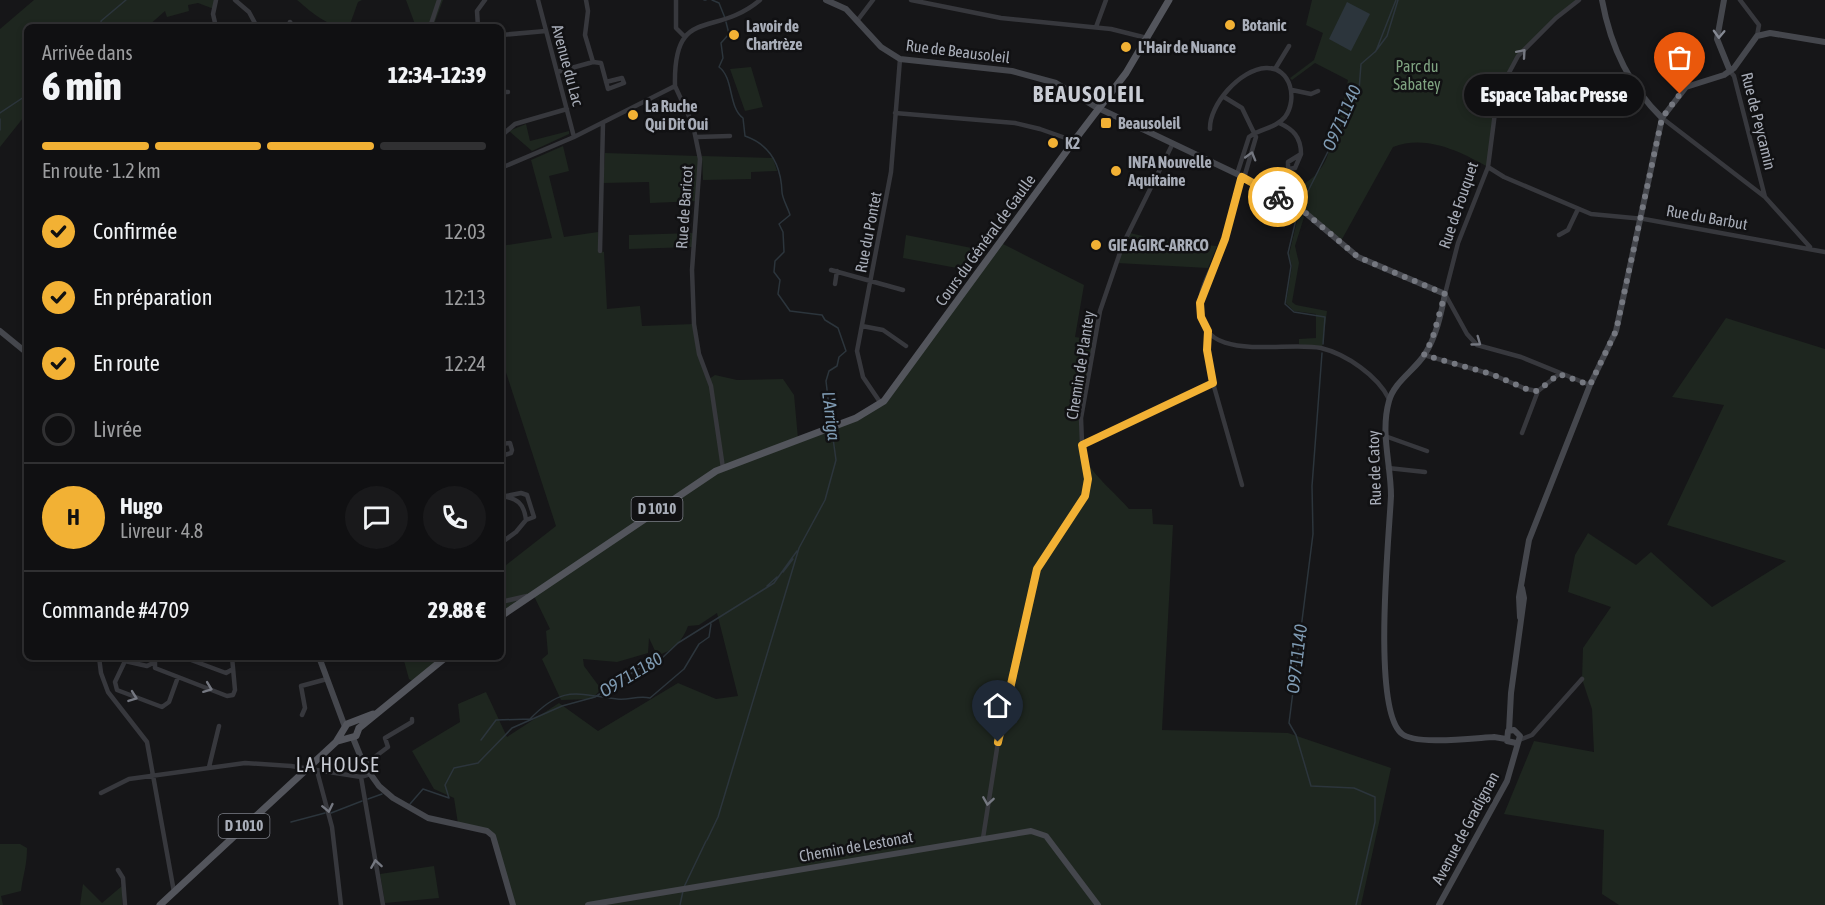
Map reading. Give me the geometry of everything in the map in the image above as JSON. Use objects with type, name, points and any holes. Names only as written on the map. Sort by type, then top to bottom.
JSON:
[{"type":"main road","name":"Cours du Général de Gaulle","points":[[1099,108],[1166,1]]},
{"type":"main road","name":"Cours du Général de Gaulle","points":[[723,468],[831,428],[867,413],[884,401],[1126,73],[1146,35]]},
{"type":"main road","name":"Cours du Général de Gaulle","points":[[867,413],[893,389]]},
{"type":"main road","name":"D 1010","points":[[504,614],[693,485],[723,468]]},
{"type":"main road","name":"D 1010","points":[[160,905],[336,742],[442,660]]},
{"type":"street","points":[[215,24],[213,14],[216,0]]},
{"type":"street","points":[[235,0],[243,2],[255,24]]},
{"type":"street","points":[[431,24],[439,0]]},
{"type":"street","points":[[478,24],[477,11],[485,0]]},
{"type":"street","name":"Avenue du Lac","points":[[538,0],[574,137]]},
{"type":"street","points":[[586,0],[588,10],[585,35],[593,62]]},
{"type":"street","points":[[676,0],[676,28],[684,36]]},
{"type":"street","points":[[504,167],[574,137],[675,86],[676,56],[684,36],[696,27],[739,16],[760,0]]},
{"type":"street","name":"Rue de Beausoleil","points":[[826,0],[843,8],[881,47],[900,60],[999,69],[1038,76],[1056,83],[1099,108],[1241,177],[1302,210],[1358,257],[1445,294]]},
{"type":"street","points":[[857,21],[873,0]]},
{"type":"street","points":[[911,0],[1001,18],[1096,27],[1146,35]]},
{"type":"street","points":[[955,7],[957,0]]},
{"type":"street","points":[[1096,27],[1106,0]]},
{"type":"street","name":"Rue de Fouquet","points":[[1389,399],[1424,355],[1432,340],[1458,243],[1488,167],[1496,105],[1511,68],[1556,18],[1579,0]]},
{"type":"street","points":[[1602,0],[1608,30],[1617,54],[1642,97],[1662,118],[1765,197],[1810,247]]},
{"type":"street","points":[[1582,679],[1514,737],[1511,722],[1511,693],[1520,617],[1518,607],[1527,545],[1542,501],[1550,487],[1590,385],[1616,331],[1662,118],[1686,87],[1730,71],[1717,39],[1724,0]]},
{"type":"street","points":[[1740,0],[1759,25],[1770,33]]},
{"type":"street","points":[[1759,25],[1757,36],[1770,33],[1825,42]]},
{"type":"street","points":[[504,35],[546,31]]},
{"type":"street","name":"Rue de Peycamin","points":[[1757,36],[1730,71],[1734,76],[1765,197]]},
{"type":"street","points":[[1275,69],[1289,46]]},
{"type":"street","name":"Rue du Pontet","points":[[880,402],[866,384],[858,363],[857,345],[893,162],[900,60]]},
{"type":"street","points":[[557,72],[593,62],[601,63],[606,82]]},
{"type":"street","points":[[1210,129],[1210,122],[1224,97],[1248,74],[1265,68],[1275,69],[1284,76],[1292,90],[1288,111],[1279,123],[1254,133]]},
{"type":"street","name":"Rue de Baricot","points":[[675,86],[682,97],[696,137],[701,171],[693,249],[696,342],[711,386],[723,468]]},
{"type":"street","points":[[1292,90],[1311,94],[1318,91]]},
{"type":"street","points":[[1224,97],[1242,108],[1256,140],[1241,177],[1225,239],[1202,295],[1200,311],[1208,331],[1207,350],[1213,383],[1242,484]]},
{"type":"street","points":[[504,133],[515,124],[567,109]]},
{"type":"street","points":[[895,113],[1015,123],[1074,141]]},
{"type":"street","points":[[600,251],[603,123]]},
{"type":"street","points":[[1279,123],[1296,134],[1301,153]]},
{"type":"street","points":[[696,137],[730,136]]},
{"type":"street","name":"Chemin de Plantey","points":[[983,838],[1001,723],[1037,569],[1085,496],[1088,479],[1082,445],[1083,404],[1100,311],[1123,244],[1173,143]]},
{"type":"street","name":"Rue du Barbut","points":[[1488,167],[1504,177],[1592,214],[1644,219],[1810,247],[1825,252]]},
{"type":"street","points":[[1559,235],[1568,230],[1578,209]]},
{"type":"street","points":[[835,284],[834,271],[897,286],[903,290]]},
{"type":"street","points":[[1445,294],[1467,334],[1477,345],[1521,357],[1590,385]]},
{"type":"street","points":[[862,326],[883,330],[902,346]]},
{"type":"street","points":[[1208,331],[1218,340],[1237,347],[1296,346],[1326,350],[1375,379],[1389,399]]},
{"type":"street","points":[[0,332],[24,350]]},
{"type":"street","points":[[1424,355],[1491,374],[1531,391],[1538,391]]},
{"type":"street","points":[[1522,433],[1538,391],[1559,374]]},
{"type":"street","points":[[1082,445],[1213,383]]},
{"type":"street","name":"Rue de Catoy","points":[[1389,399],[1385,436],[1391,495],[1385,613],[1388,686],[1393,720],[1400,732],[1412,739],[1514,737]]},
{"type":"street","points":[[1385,436],[1427,451]]},
{"type":"street","points":[[504,444],[510,443],[513,450],[504,455]]},
{"type":"street","points":[[1388,468],[1425,472]]},
{"type":"street","points":[[504,496],[525,493],[534,517],[526,520],[504,540]]},
{"type":"street","points":[[504,497],[520,502],[525,509],[526,520]]},
{"type":"street","points":[[504,601],[533,594]]},
{"type":"street","points":[[99,660],[101,673],[108,692],[147,742],[174,892]]},
{"type":"street","points":[[154,660],[155,668],[227,696],[233,695],[236,690],[232,660]]},
{"type":"street","points":[[191,660],[226,673],[233,669]]},
{"type":"street","points":[[321,660],[339,714],[352,730],[358,752],[370,774],[389,795],[423,816],[491,834],[495,838],[513,905]]},
{"type":"street","points":[[153,663],[147,666],[125,661],[115,682],[117,690],[162,707],[170,702],[178,677]]},
{"type":"street","points":[[302,715],[306,708],[298,687],[327,679]]},
{"type":"street","points":[[364,765],[388,747],[386,738],[412,722],[412,719]]},
{"type":"street","points":[[209,767],[219,726]]},
{"type":"street","name":"Avenue de Gradignan","points":[[1439,905],[1507,781],[1513,762],[1514,737]]},
{"type":"street","points":[[101,793],[129,779],[152,774],[245,763],[361,777],[370,774]]},
{"type":"street","points":[[317,771],[324,790],[332,827],[341,905]]},
{"type":"street","points":[[361,777],[383,905]]},
{"type":"street","name":"Chemin de Lestonat","points":[[588,905],[1034,831],[1046,836],[1098,905]]},
{"type":"street","points":[[118,870],[123,878],[125,905]]},
{"type":"green space","points":[[34,0],[216,0],[214,9],[198,3],[188,5],[189,11],[167,17],[165,11],[150,24],[24,24],[24,117],[0,147],[0,29]]},
{"type":"green space","points":[[297,0],[362,0],[358,2],[350,24],[332,24],[315,15]]},
{"type":"green space","points":[[406,0],[443,0],[434,24],[415,24]]},
{"type":"green space","name":"Parc du Sabatey","points":[[1312,0],[1579,0],[1528,46],[1508,75],[1494,114],[1488,167],[1454,150],[1430,143],[1405,143],[1393,147],[1341,241],[1300,205],[1262,185],[1291,189],[1300,186],[1316,174],[1327,157],[1344,100],[1348,80],[1315,63],[1292,80],[1290,78],[1314,60],[1323,33],[1306,25]]},
{"type":"green space","points":[[751,67],[763,107],[745,111],[730,69]]},
{"type":"green space","points":[[526,124],[530,141],[569,131],[569,134],[532,151],[509,131]]},
{"type":"green space","points":[[563,146],[569,171],[549,176],[564,237],[598,232],[598,250],[604,252],[607,309],[640,306],[642,326],[694,324],[696,342],[709,379],[715,375],[737,380],[783,379],[794,395],[798,439],[864,417],[888,401],[1001,243],[1084,285],[1075,337],[1095,340],[1082,405],[1082,439],[1085,455],[1095,473],[1129,509],[1152,509],[1153,524],[1173,525],[1162,730],[1288,733],[1391,768],[1361,905],[513,905],[493,836],[458,824],[454,798],[434,789],[412,751],[460,722],[458,704],[486,692],[507,737],[559,703],[598,731],[678,683],[716,699],[738,696],[717,613],[699,625],[688,626],[677,645],[663,653],[657,655],[649,638],[648,653],[617,662],[583,659],[584,666],[601,689],[592,699],[561,700],[542,659],[548,654],[546,631],[550,629],[533,594],[504,614],[504,567],[556,526],[504,366],[504,246],[552,238],[531,160]]},
{"type":"green space","points":[[605,153],[698,156],[698,201],[650,203],[649,182],[603,183]]},
{"type":"green space","points":[[702,156],[773,158],[777,171],[751,172],[751,179],[703,180]]},
{"type":"green space","points":[[1299,212],[1304,217],[1295,246],[1299,263],[1292,302],[1296,305],[1327,311],[1322,348],[1299,344],[1299,339],[1316,338],[1316,314],[1294,311],[1286,303],[1292,266],[1289,255]]},
{"type":"green space","points":[[694,233],[692,247],[629,249],[629,235]]},
{"type":"green space","points":[[1130,233],[1163,241],[1217,246],[1208,268],[1117,263]]},
{"type":"green space","points":[[906,235],[987,251],[984,256],[971,254],[968,270],[903,258]]},
{"type":"green space","points":[[1726,318],[1825,349],[1825,905],[1619,905],[1602,894],[1604,830],[1504,814],[1534,741],[1594,752],[1592,709],[1582,679],[1583,648],[1611,607],[1568,592],[1575,555],[1588,533],[1636,565],[1651,552],[1712,607],[1786,561],[1667,525],[1724,405],[1672,397]]},
{"type":"green space","points":[[404,660],[442,660],[414,682],[409,679]]},
{"type":"green space","points":[[0,844],[20,844],[27,848],[21,891],[1,896],[3,905],[0,905]]},
{"type":"green space","points":[[434,866],[439,898],[385,903],[380,874]]},
{"type":"green space","points":[[83,884],[102,903],[122,886],[122,905],[80,905]]},
{"type":"shaded area","points":[[1347,2],[1370,14],[1351,51],[1329,39]]},
{"type":"waterway","points":[[102,24],[101,21],[126,0]]},
{"type":"waterway","name":"L'Arriga","points":[[712,0],[719,3],[725,18]]},
{"type":"waterway","name":"O9711140","points":[[1301,205],[1359,90],[1361,64],[1376,51],[1396,0]]},
{"type":"waterway","points":[[1375,52],[1387,36],[1398,0]]},
{"type":"waterway","name":"L'Arriga","points":[[726,22],[729,34],[721,43],[723,58],[719,67],[727,78],[735,107],[743,118],[745,136],[762,145],[777,165],[783,197],[790,215],[779,224],[783,232],[784,252],[775,261],[774,272],[780,280],[778,294],[790,311],[822,315],[825,320],[838,328],[846,351],[839,357],[837,366],[829,371],[826,381],[831,424]]},
{"type":"waterway","points":[[0,113],[24,97]]},
{"type":"waterway","points":[[0,119],[0,130]]},
{"type":"waterway","name":"O9711140","points":[[1298,211],[1288,253],[1291,266],[1285,304],[1294,312],[1325,317],[1323,344]]},
{"type":"waterway","name":"O9711140","points":[[1322,353],[1312,486],[1313,534],[1289,723],[1296,735],[1311,786],[1354,788],[1375,797],[1375,822],[1356,905]]},
{"type":"waterway","name":"L'Arriga","points":[[707,840],[718,817],[799,548],[825,500],[836,460],[832,431]]},
{"type":"waterway","name":"O9711180","points":[[410,804],[423,789],[449,798],[445,785],[454,768],[478,763],[512,728],[562,706],[595,697],[647,663],[660,660],[678,643],[774,583],[797,551]]},
{"type":"waterway","name":"O9711180","points":[[783,572],[793,559]]},
{"type":"waterway","name":"O9711180","points":[[767,586],[777,577]]},
{"type":"waterway","points":[[481,740],[496,720],[530,719],[541,708],[561,696],[580,694],[621,699],[650,698],[684,669],[699,644],[709,637],[711,624]]},
{"type":"waterway","name":"O9711180","points":[[368,799],[382,794]]},
{"type":"waterway","name":"O9711180","points":[[331,813],[362,801]]},
{"type":"waterway","name":"O9711180","points":[[291,822],[325,813]]},
{"type":"waterway","name":"L'Arriga","points":[[684,887],[706,841]]},
{"type":"waterway","name":"L'Arriga","points":[[680,905],[683,891]]},
{"type":"way so far","points":[[1278,197],[1302,210],[1358,257],[1445,294],[1432,340],[1424,355],[1510,380],[1531,391],[1538,391],[1559,374],[1590,385],[1616,331],[1662,118],[1680,94]]},
{"type":"place","name":"Botanic","points":[[1230,25]]},
{"type":"place","name":"Lavoir de Chartrèze","points":[[734,35]]},
{"type":"place","name":"L'Hair de Nuance","points":[[1126,47]]},
{"type":"place","name":"Espace Tabac Presse","points":[[1680,94]]},
{"type":"place","name":"La Ruche Qui Dit Oui","points":[[633,115]]},
{"type":"place","name":"Beausoleil","points":[[1106,123]]},
{"type":"place","name":"K2","points":[[1053,143]]},
{"type":"place","name":"INFA Nouvelle Aquitaine","points":[[1116,171]]},
{"type":"place","name":"GIE AGIRC-ARRCO","points":[[1096,245]]},
{"type":"district","name":"BEAUSOLEIL","points":[[1089,94]]},
{"type":"district","name":"LA HOUSE","points":[[338,765]]},
{"type":"route","points":[[998,742],[1037,569],[1044,555],[1085,496],[1088,479],[1082,445],[1213,383],[1206,342],[1208,331],[1201,317],[1200,303],[1225,239],[1242,177],[1278,197]]}]
